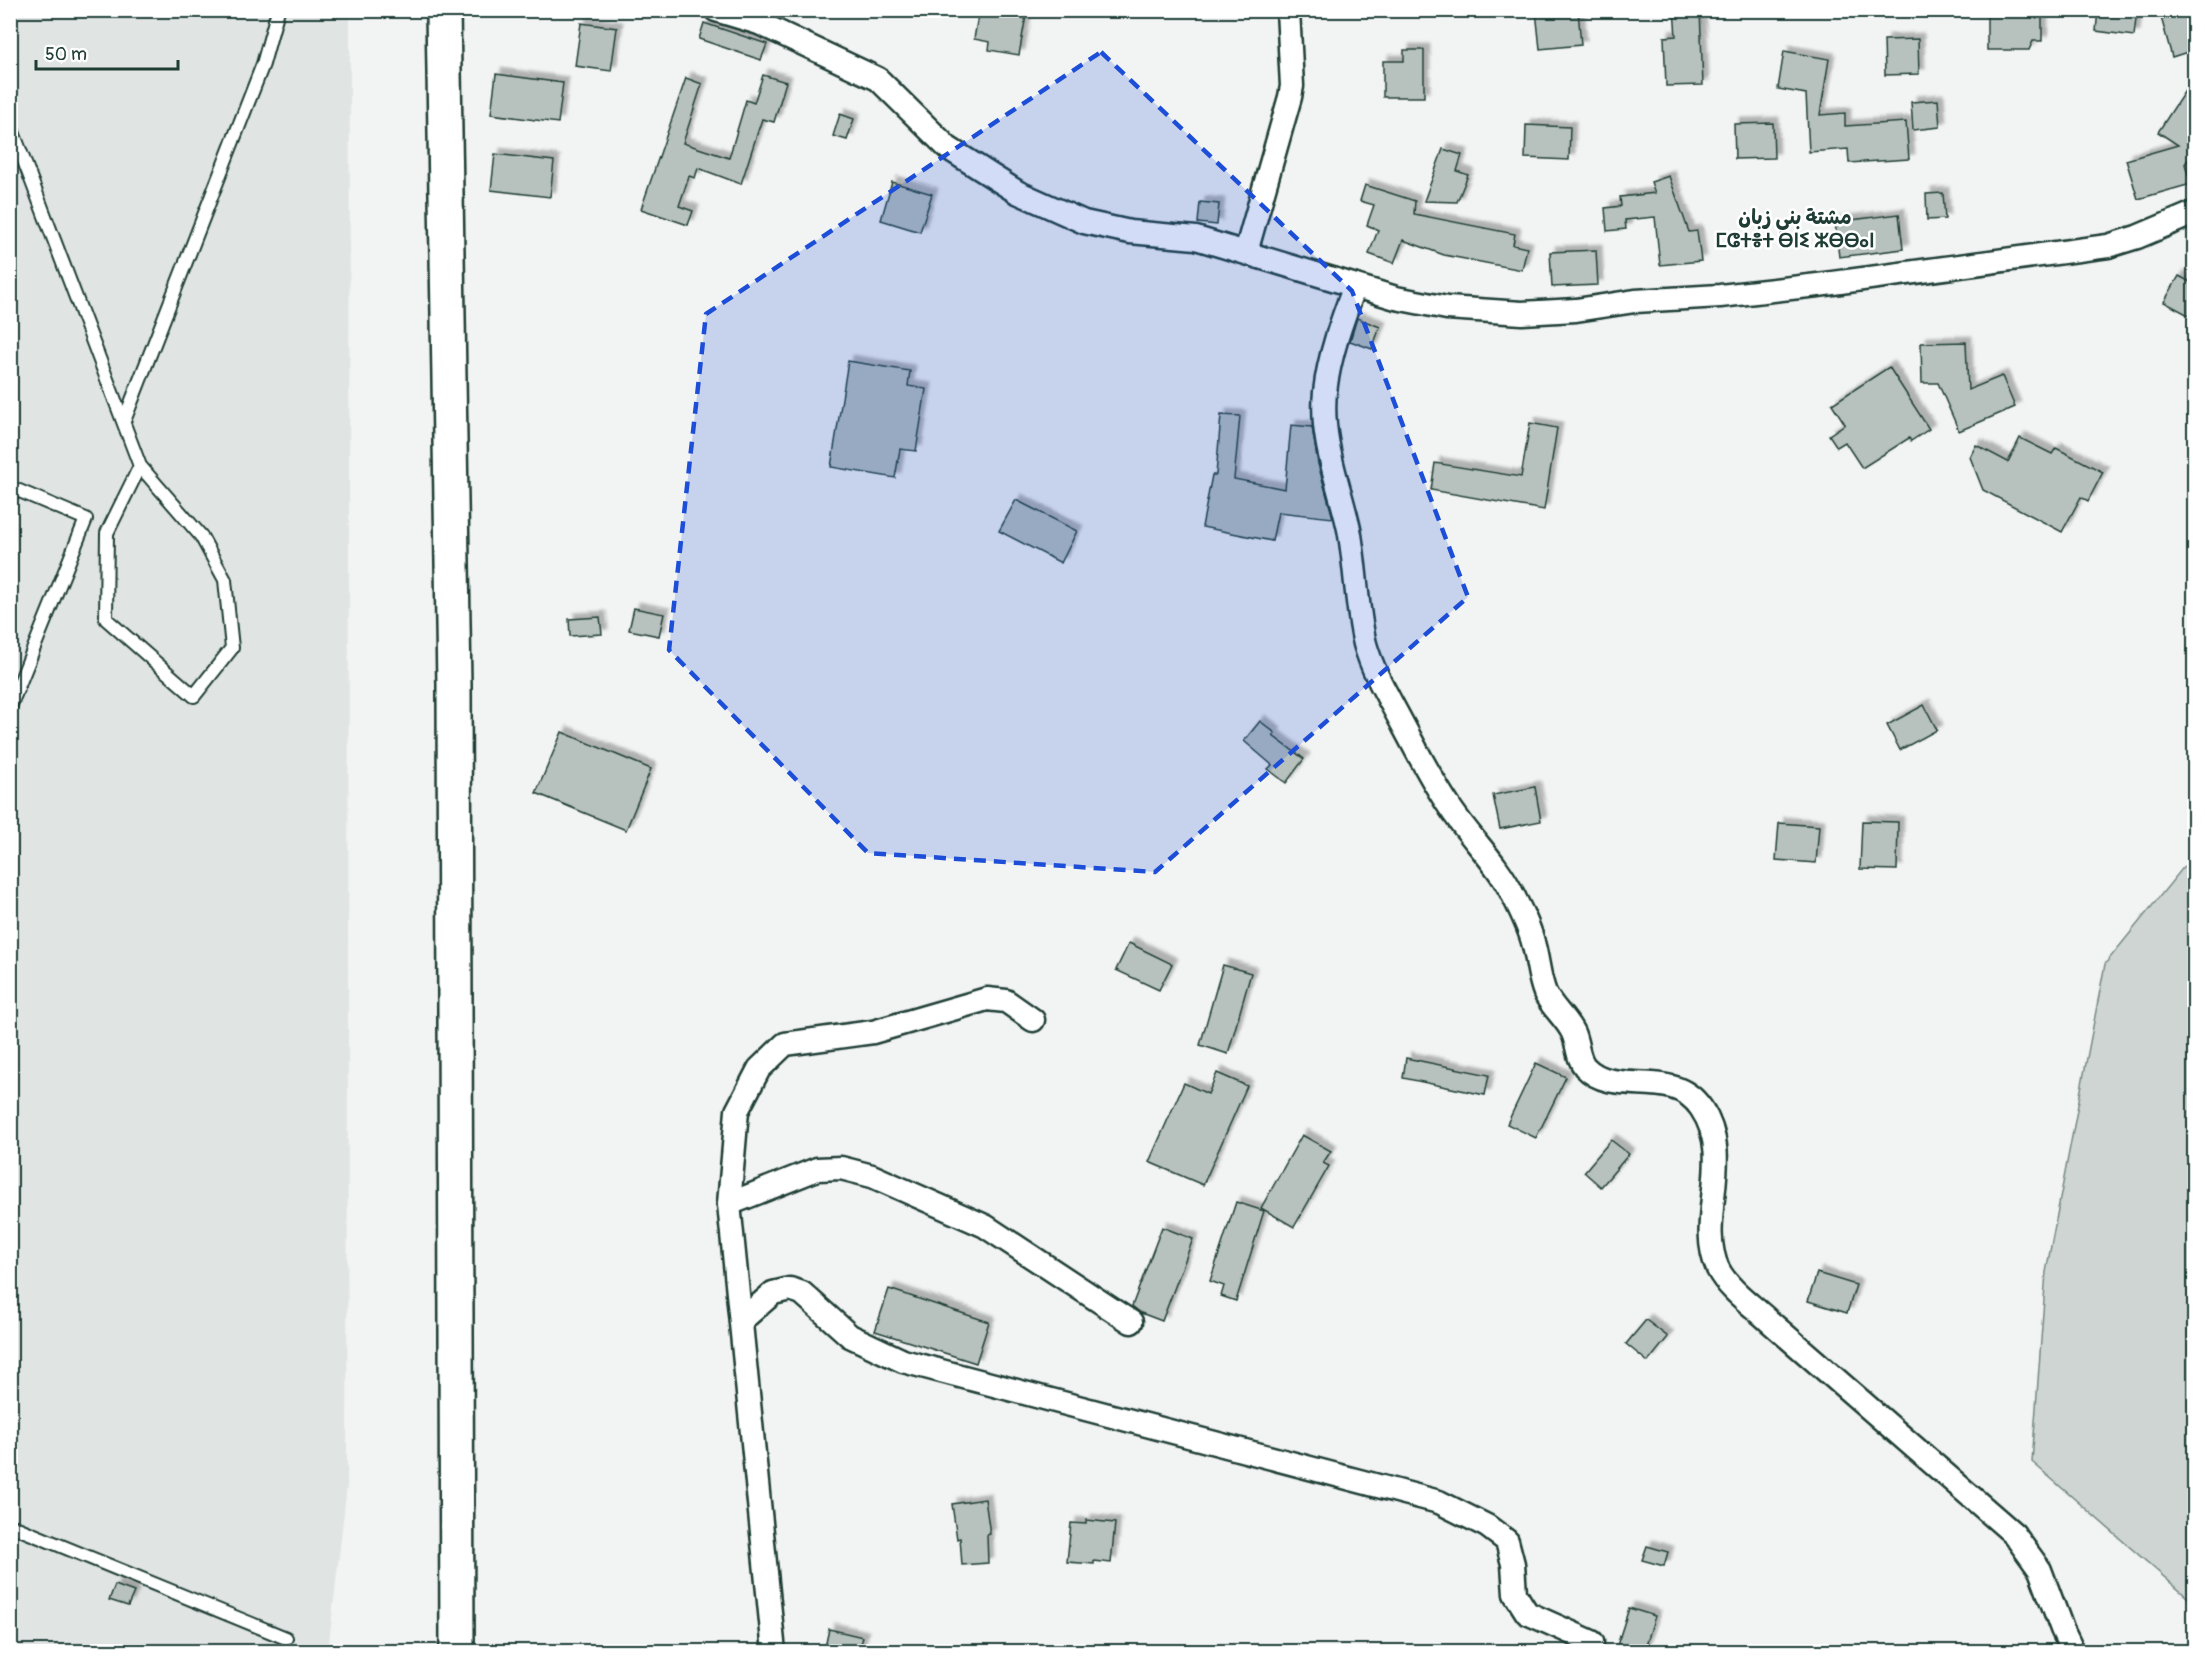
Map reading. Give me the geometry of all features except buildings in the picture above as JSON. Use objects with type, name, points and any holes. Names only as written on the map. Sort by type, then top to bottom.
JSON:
[{"type":"main road","points":[[443,10],[454,685],[458,1628],[456,1652]]},
{"type":"street","points":[[716,10],[759,23],[878,79],[948,148],[1017,192],[1084,222],[1130,232],[1196,238],[1396,298],[1447,309],[1521,313],[1576,310],[1635,301],[1720,296],[1818,285],[2108,246],[2137,237],[2194,213]]},
{"type":"street","points":[[1246,252],[1292,86],[1288,10]]},
{"type":"street","points":[[1355,286],[1341,321],[1325,392],[1325,425],[1348,527],[1365,644],[1393,706],[1449,807],[1502,874],[1513,893],[1534,943],[1546,994],[1573,1033],[1581,1060],[1586,1068],[1606,1079],[1676,1087],[1688,1093],[1703,1111],[1714,1136],[1716,1150],[1717,1164],[1711,1229],[1718,1269],[1731,1285],[1791,1341],[2014,1534],[2040,1570],[2061,1629],[2073,1652]]},
{"type":"street","points":[[774,1652],[729,1204],[737,1111],[759,1069],[785,1044],[873,1032],[987,999],[1006,1002],[1033,1020]]},
{"type":"street","points":[[729,1204],[817,1169],[841,1168],[872,1176],[985,1226],[1131,1322]]},
{"type":"street","points":[[742,1320],[773,1293],[790,1289],[802,1293],[850,1336],[903,1361],[1439,1502],[1487,1526],[1507,1541],[1513,1564],[1515,1594],[1527,1613],[1592,1641]]},
{"type":"lane","points":[[124,421],[263,64],[278,10]]},
{"type":"lane","points":[[10,124],[140,466],[201,536],[225,580],[232,648],[194,696],[106,619],[107,533],[140,466]]},
{"type":"lane","points":[[10,487],[86,519],[10,707]]},
{"type":"lane","points":[[10,1526],[286,1638]]},
{"type":"highlighted area","points":[[1101,52],[1352,291],[1468,597],[1155,872],[868,853],[669,650],[706,314]]},
{"type":"shaded area","points":[[11,11],[350,11],[347,1485],[328,1651],[11,1652]]},
{"type":"shaded area","points":[[2194,854],[2194,1603],[2032,1462],[2046,1272],[2105,964]]},
{"type":"district","name":"مشتة بني زبان ⵎⵛⵜⴻⵜ ⴱⵏⵉ ⵣⴱⴱⴰⵏ","points":[[1795,228]]}]
